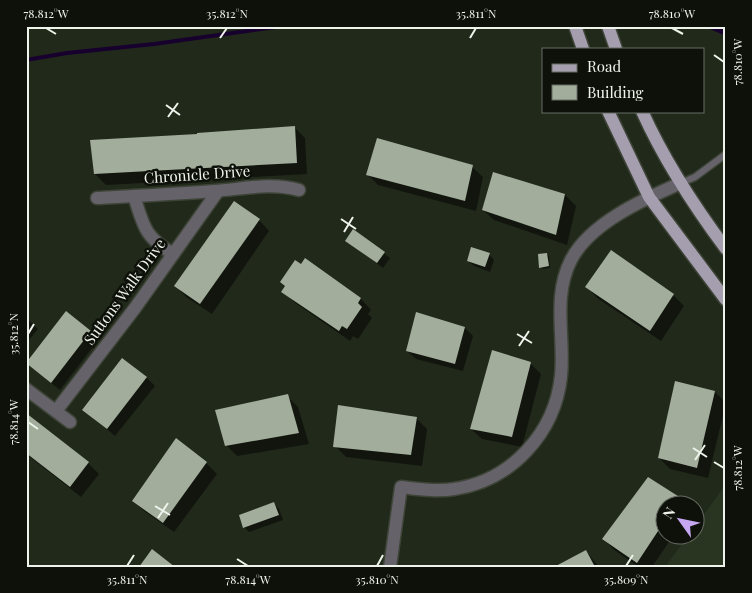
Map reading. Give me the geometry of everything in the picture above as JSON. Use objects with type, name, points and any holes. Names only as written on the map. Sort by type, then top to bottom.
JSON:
[{"type":"main road","points":[[576,26],[583,48]]},
{"type":"main road","points":[[608,26],[616,48]]},
{"type":"main road","points":[[608,112],[649,197],[726,300]]},
{"type":"main road","points":[[642,112],[681,183],[726,249]]},
{"type":"street","points":[[390,567],[401,487],[441,490],[470,486],[498,474],[526,453],[545,426],[555,404],[561,375],[561,290],[571,260],[580,245],[591,234],[620,214],[649,197],[681,183]]},
{"type":"street","name":"Chronicle Drive","points":[[97,198],[218,191],[267,186],[286,186],[299,190]]},
{"type":"street","name":"Suttons Walk Drive","points":[[56,411],[130,315],[218,191]]},
{"type":"street","points":[[134,196],[144,227],[155,242],[173,254]]},
{"type":"street","points":[[26,389],[70,422]]},
{"type":"lane","points":[[681,183],[695,176],[726,154]]},
{"type":"shaded area","points":[[703,26],[726,26],[726,36]]},
{"type":"shaded area","points":[[726,484],[726,567],[665,567],[681,546],[704,546],[704,515]]},
{"type":"building","points":[[295,126],[297,163],[94,174],[90,140]]},
{"type":"building","points":[[377,138],[473,165],[465,201],[366,175]]},
{"type":"building","points":[[493,172],[565,194],[556,235],[482,210]]},
{"type":"building","points":[[234,201],[260,219],[200,304],[174,286]]},
{"type":"building","points":[[353,229],[385,252],[377,263],[345,241]]},
{"type":"building","points":[[471,247],[490,253],[485,267],[467,261]]},
{"type":"building","points":[[611,250],[674,294],[650,331],[585,287]]},
{"type":"building","points":[[547,253],[549,266],[539,268],[538,254]]},
{"type":"building","points":[[305,258],[361,298],[358,303],[362,307],[347,329],[342,326],[339,331],[281,292],[285,286],[280,282],[295,260],[301,264]]},
{"type":"building","points":[[66,311],[91,331],[51,383],[26,363]]},
{"type":"building","points":[[416,312],[465,327],[455,364],[406,351]]},
{"type":"building","points":[[492,350],[531,362],[512,437],[470,429]]},
{"type":"building","points":[[122,358],[147,377],[107,429],[82,410]]},
{"type":"building","points":[[675,381],[715,391],[697,468],[658,458]]},
{"type":"building","points":[[288,394],[299,433],[225,446],[215,410]]},
{"type":"building","points":[[338,405],[417,417],[411,455],[333,447]]},
{"type":"building","points":[[26,413],[89,462],[70,487],[26,453]]},
{"type":"building","points":[[176,438],[207,462],[163,523],[132,501]]},
{"type":"building","points":[[648,477],[678,496],[654,496],[654,537],[637,563],[602,539]]},
{"type":"building","points":[[274,502],[279,515],[243,528],[239,515]]},
{"type":"building","points":[[152,549],[175,567],[139,567]]},
{"type":"building","points":[[586,550],[595,567],[554,567]]},
{"type":"waterway","points":[[26,60],[67,53],[154,44],[283,26]]}]
